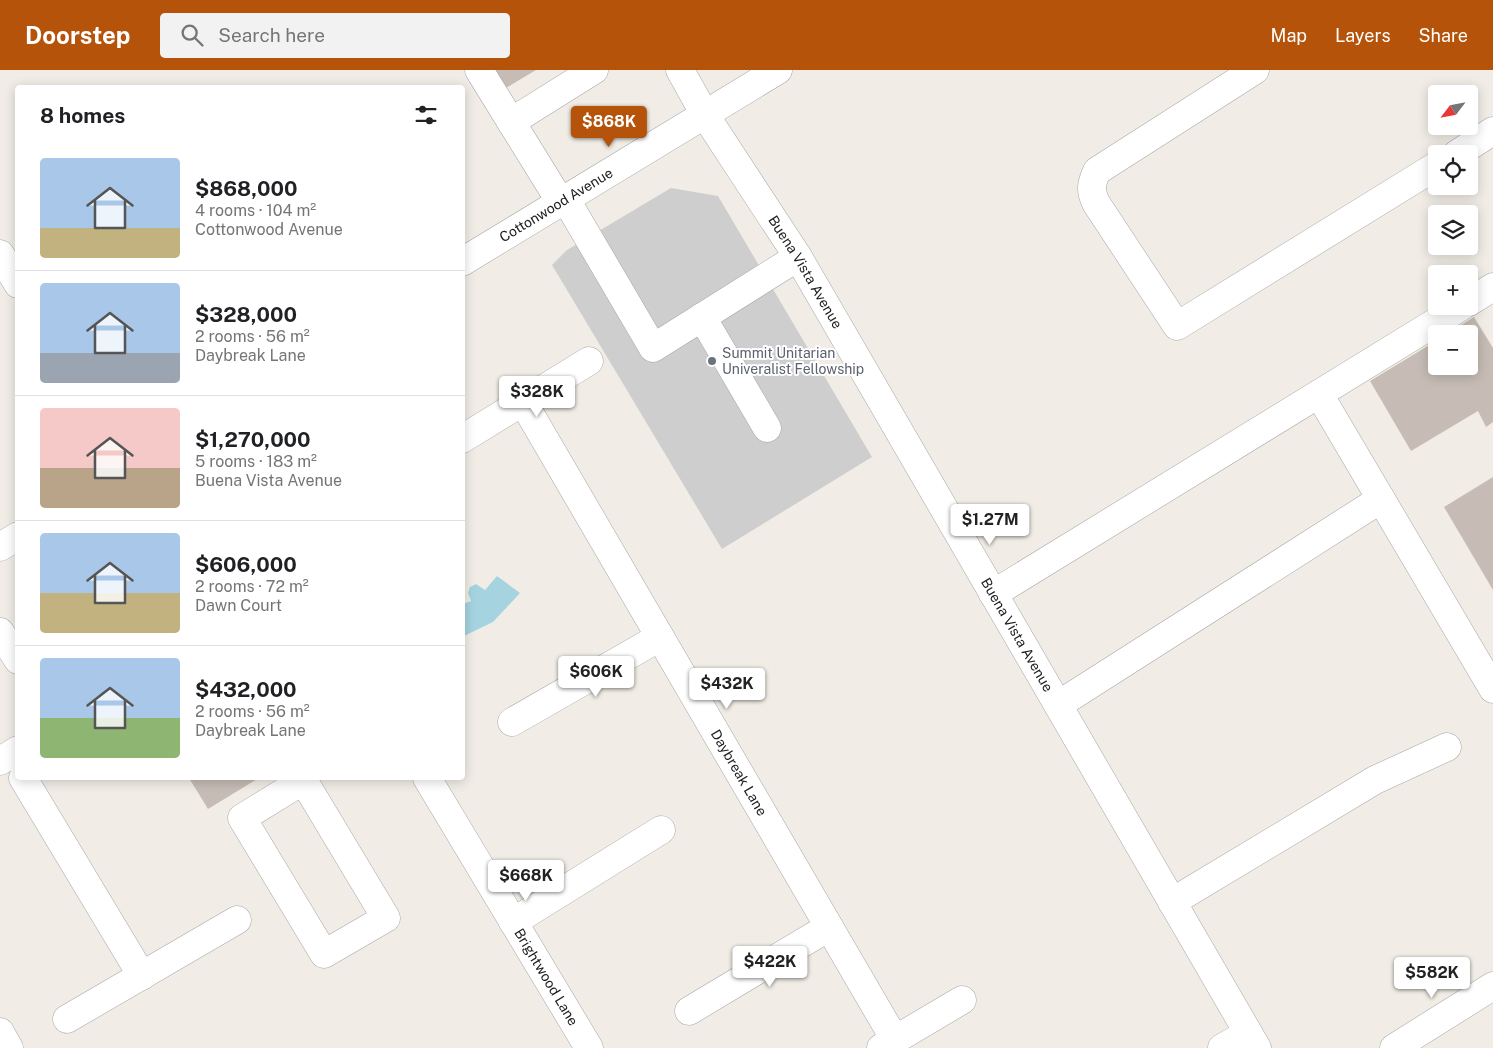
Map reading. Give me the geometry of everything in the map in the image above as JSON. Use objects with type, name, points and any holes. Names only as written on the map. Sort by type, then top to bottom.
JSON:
[{"type":"street","points":[[479,70],[653,348],[798,258]]},
{"type":"street","points":[[511,122],[594,70]]},
{"type":"street","name":"Buena Vista Avenue","points":[[680,70],[705,115],[798,258],[1252,1040]]},
{"type":"street","name":"Cottonwood Avenue","points":[[465,260],[778,70]]},
{"type":"street","points":[[1255,70],[1097,171],[1092,180],[1090,190],[1096,203],[1177,326],[1428,171]]},
{"type":"street","points":[[1472,145],[1493,132]]},
{"type":"street","points":[[0,254],[15,279]]},
{"type":"street","points":[[1478,296],[1493,287]]},
{"type":"street","points":[[993,594],[1447,315]]},
{"type":"street","points":[[702,317],[767,428]]},
{"type":"street","points":[[465,437],[589,361]]},
{"type":"street","points":[[1319,394],[1493,689]]},
{"type":"street","name":"Daybreak Lane","points":[[523,402],[829,927],[888,1044]]},
{"type":"street","points":[[1058,705],[1381,499]]},
{"type":"street","points":[[0,547],[15,538]]},
{"type":"street","points":[[0,632],[15,655]]},
{"type":"street","points":[[512,722],[660,637]]},
{"type":"street","points":[[1172,902],[1375,780],[1447,747]]},
{"type":"street","points":[[24,780],[142,976]]},
{"type":"street","points":[[301,780],[242,818],[324,954],[386,918],[304,780]]},
{"type":"street","name":"Brightwood Lane","points":[[428,780],[588,1048]]},
{"type":"street","points":[[513,922],[661,830]]},
{"type":"street","points":[[67,1020],[237,920]]},
{"type":"street","points":[[689,1012],[829,927]]},
{"type":"street","points":[[1394,1048],[1493,986]]},
{"type":"street","points":[[888,1044],[962,1000]]},
{"type":"street","points":[[0,1032],[10,1048]]},
{"type":"street","points":[[1222,1048],[1252,1040]]},
{"type":"shaded area","name":"Summit Unitarian Univeralist Fellowship","points":[[671,188],[718,196],[872,457],[722,549],[552,265],[567,250]]},
{"type":"water","points":[[497,576],[520,593],[493,622],[465,636],[465,603],[471,601],[468,593],[470,587],[476,584],[485,590]]},
{"type":"building","points":[[488,70],[536,70],[501,91]]},
{"type":"building","points":[[1474,317],[1493,348],[1493,422],[1486,427],[1478,411],[1411,451],[1370,381],[1428,346],[1428,375],[1478,375],[1478,325],[1461,325]]},
{"type":"building","points":[[1493,477],[1493,590],[1444,507]]},
{"type":"building","points":[[190,780],[256,780],[208,809]]},
{"type":"place","name":"Summit Unitarian Univeralist Fellowship","points":[[712,361]]}]
